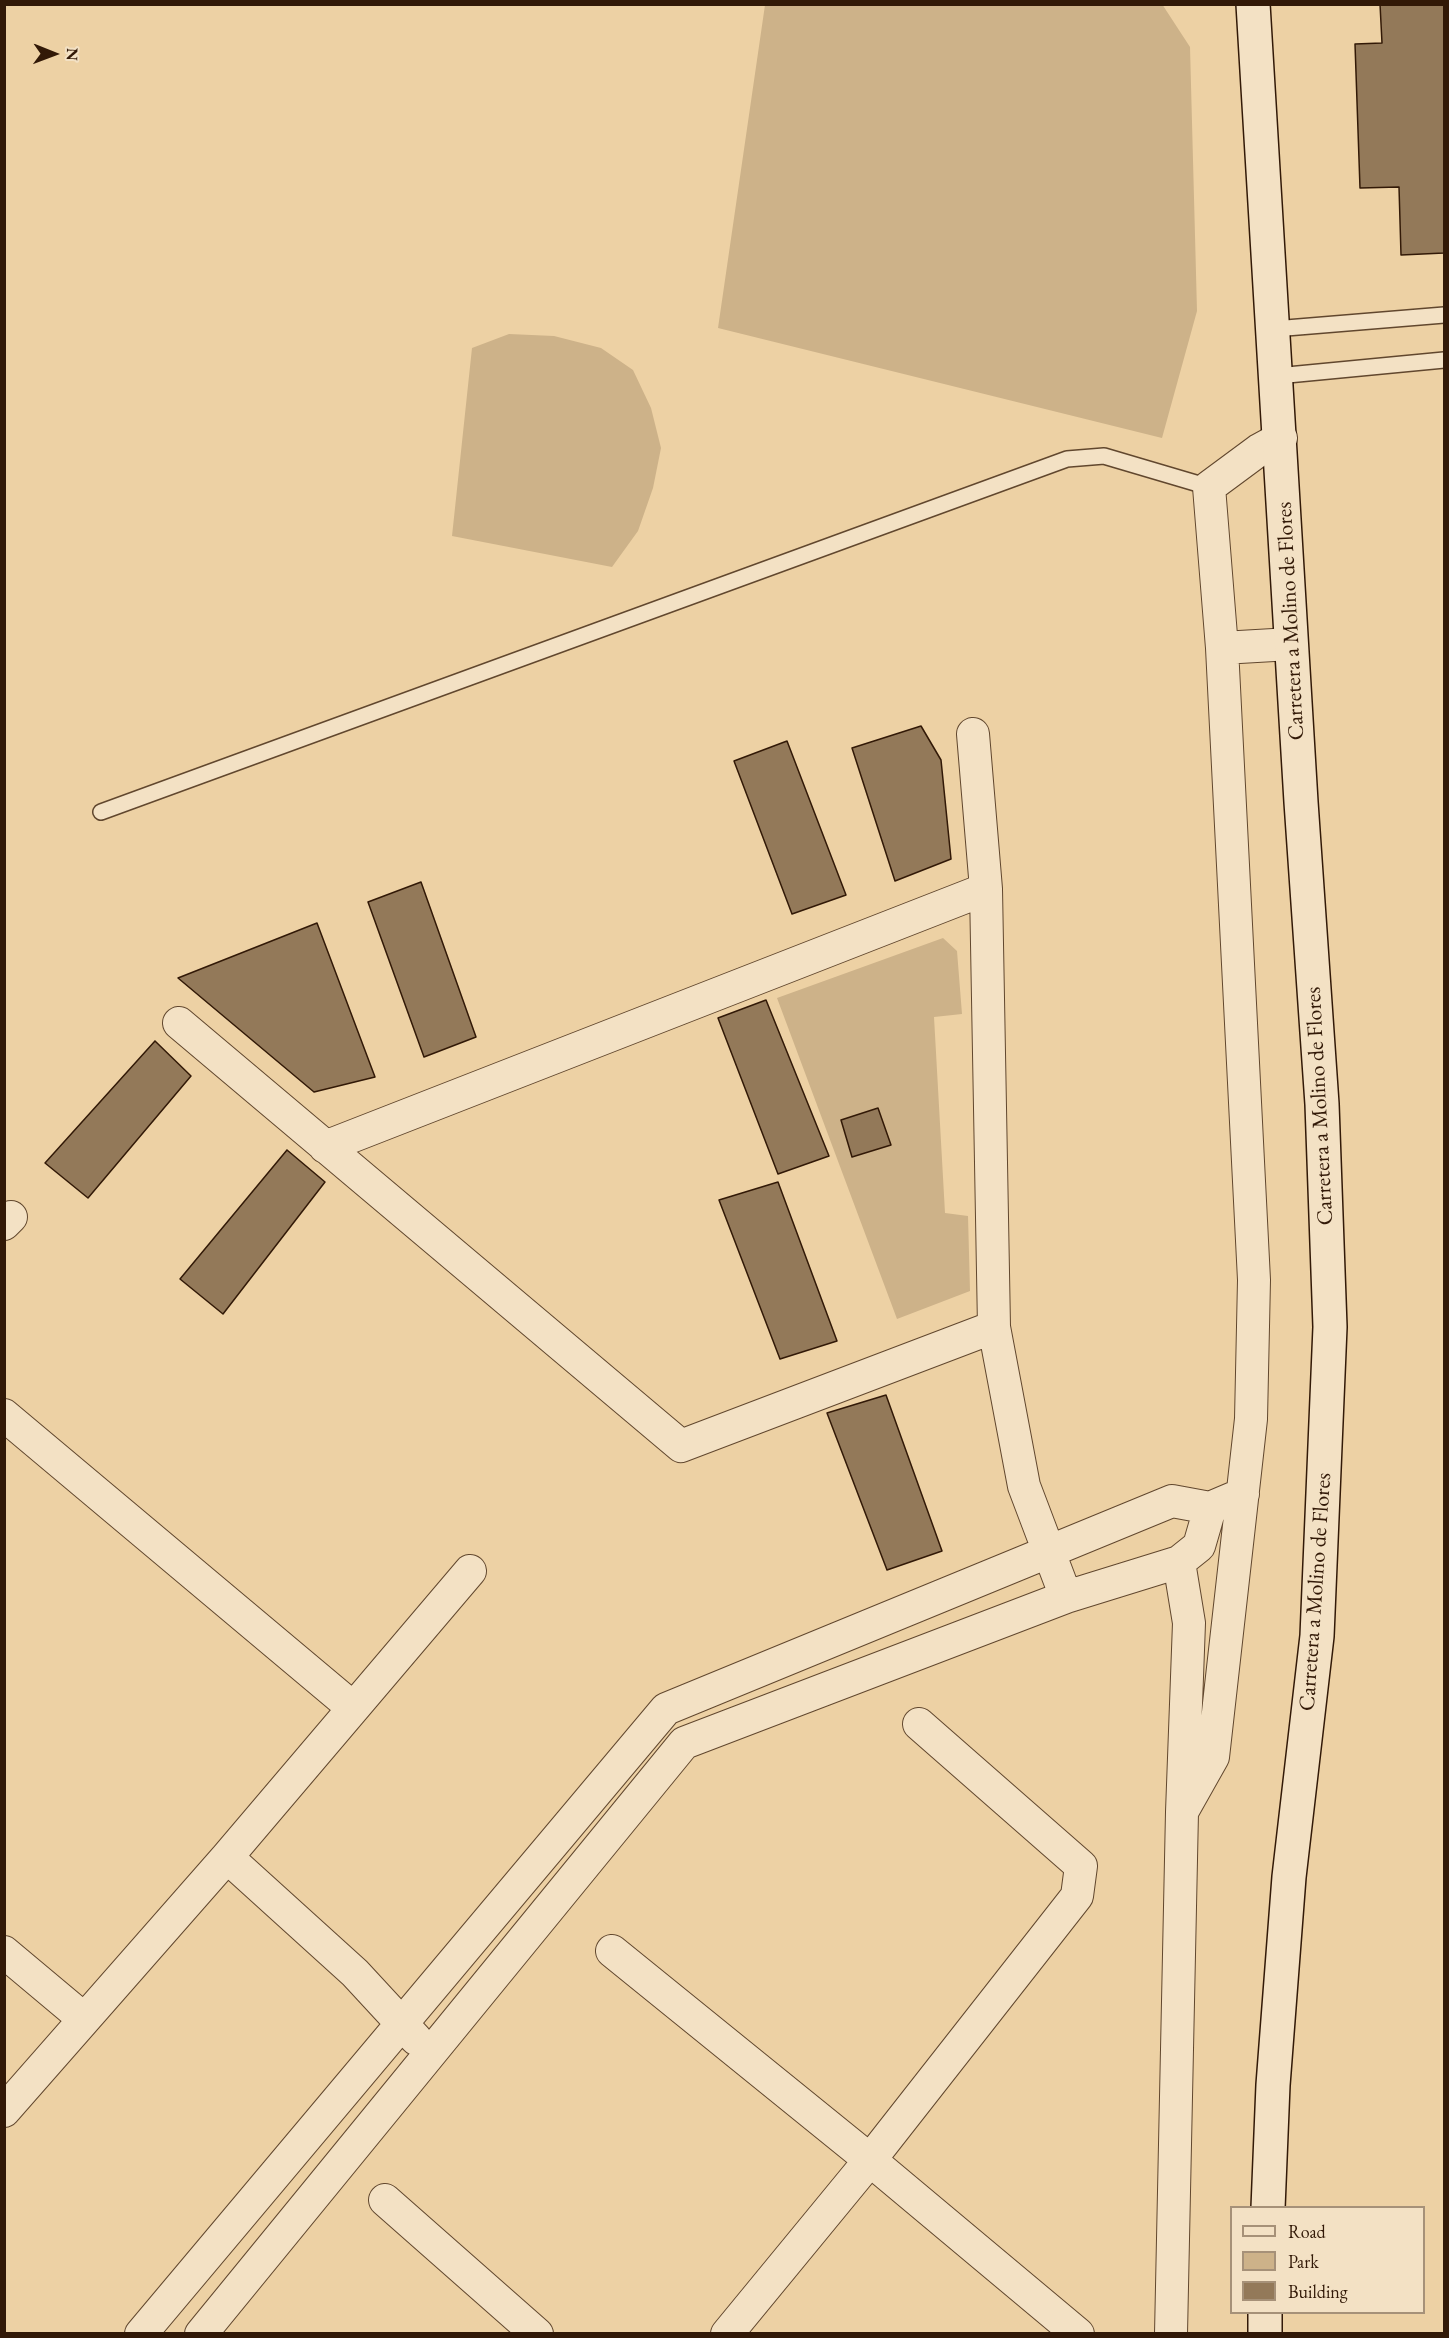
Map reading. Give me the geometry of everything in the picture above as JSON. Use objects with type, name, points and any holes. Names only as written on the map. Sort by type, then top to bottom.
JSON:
[{"type":"main road","name":"Carretera a Molino de Flores","points":[[1253,4],[1322,1104],[1330,1327],[1317,1636],[1289,1877],[1273,2085],[1268,2206]]},
{"type":"main road","points":[[1265,2314],[1265,2334]]},
{"type":"street","points":[[1182,1812],[1213,1757],[1251,1419],[1254,1280],[1222,648],[1209,487],[1259,450],[1281,438]]},
{"type":"street","points":[[1222,648],[1292,645]]},
{"type":"street","points":[[973,734],[986,889],[994,1327],[1024,1486],[1066,1597]]},
{"type":"street","points":[[325,1147],[986,889]]},
{"type":"street","points":[[179,1023],[681,1446],[994,1327]]},
{"type":"street","points":[[4,1415],[352,1707]]},
{"type":"street","points":[[141,2334],[666,1709],[1172,1501],[1210,1508],[1243,1494]]},
{"type":"street","points":[[201,2334],[684,1743],[1066,1597],[1179,1562],[1199,1546],[1210,1508]]},
{"type":"street","points":[[1171,2334],[1182,1812],[1189,1623],[1179,1562]]},
{"type":"street","points":[[4,2111],[226,1857],[470,1571]]},
{"type":"street","points":[[727,2334],[870,2160],[1077,1896],[1081,1866],[919,1724]]},
{"type":"street","points":[[226,1857],[355,1973],[431,2054]]},
{"type":"street","points":[[612,1951],[870,2160],[1078,2334]]},
{"type":"street","points":[[4,1952],[84,2019]]},
{"type":"street","points":[[385,2200],[537,2334]]},
{"type":"lane","points":[[1274,329],[1444,315]]},
{"type":"lane","points":[[1277,376],[1339,368],[1444,360]]},
{"type":"lane","points":[[101,812],[1067,459],[1104,456],[1209,487]]},
{"type":"green space","points":[[1162,4],[1190,47],[1197,311],[1162,438],[718,328],[765,5]]},
{"type":"green space","points":[[509,334],[554,336],[601,348],[633,370],[651,408],[661,448],[653,488],[638,531],[612,567],[452,536],[472,348]]},
{"type":"green space","points":[[943,938],[957,951],[962,1014],[934,1017],[945,1213],[968,1216],[970,1291],[897,1319],[777,998]]},
{"type":"building","points":[[1380,4],[1444,4],[1444,253],[1401,255],[1399,187],[1360,188],[1355,44],[1382,43]]},
{"type":"building","points":[[921,726],[941,760],[951,859],[895,881],[852,748]]},
{"type":"building","points":[[787,741],[846,895],[792,914],[734,761]]},
{"type":"building","points":[[421,882],[476,1037],[424,1057],[368,902]]},
{"type":"building","points":[[317,923],[375,1077],[314,1092],[178,978]]},
{"type":"building","points":[[766,1000],[829,1156],[778,1174],[718,1018]]},
{"type":"building","points":[[155,1041],[191,1076],[88,1198],[45,1163]]},
{"type":"building","points":[[878,1108],[891,1145],[852,1157],[841,1120]]},
{"type":"building","points":[[287,1150],[325,1182],[223,1314],[180,1279]]},
{"type":"building","points":[[778,1182],[837,1341],[780,1359],[719,1200]]},
{"type":"building","points":[[886,1395],[942,1551],[887,1570],[827,1413]]}]
